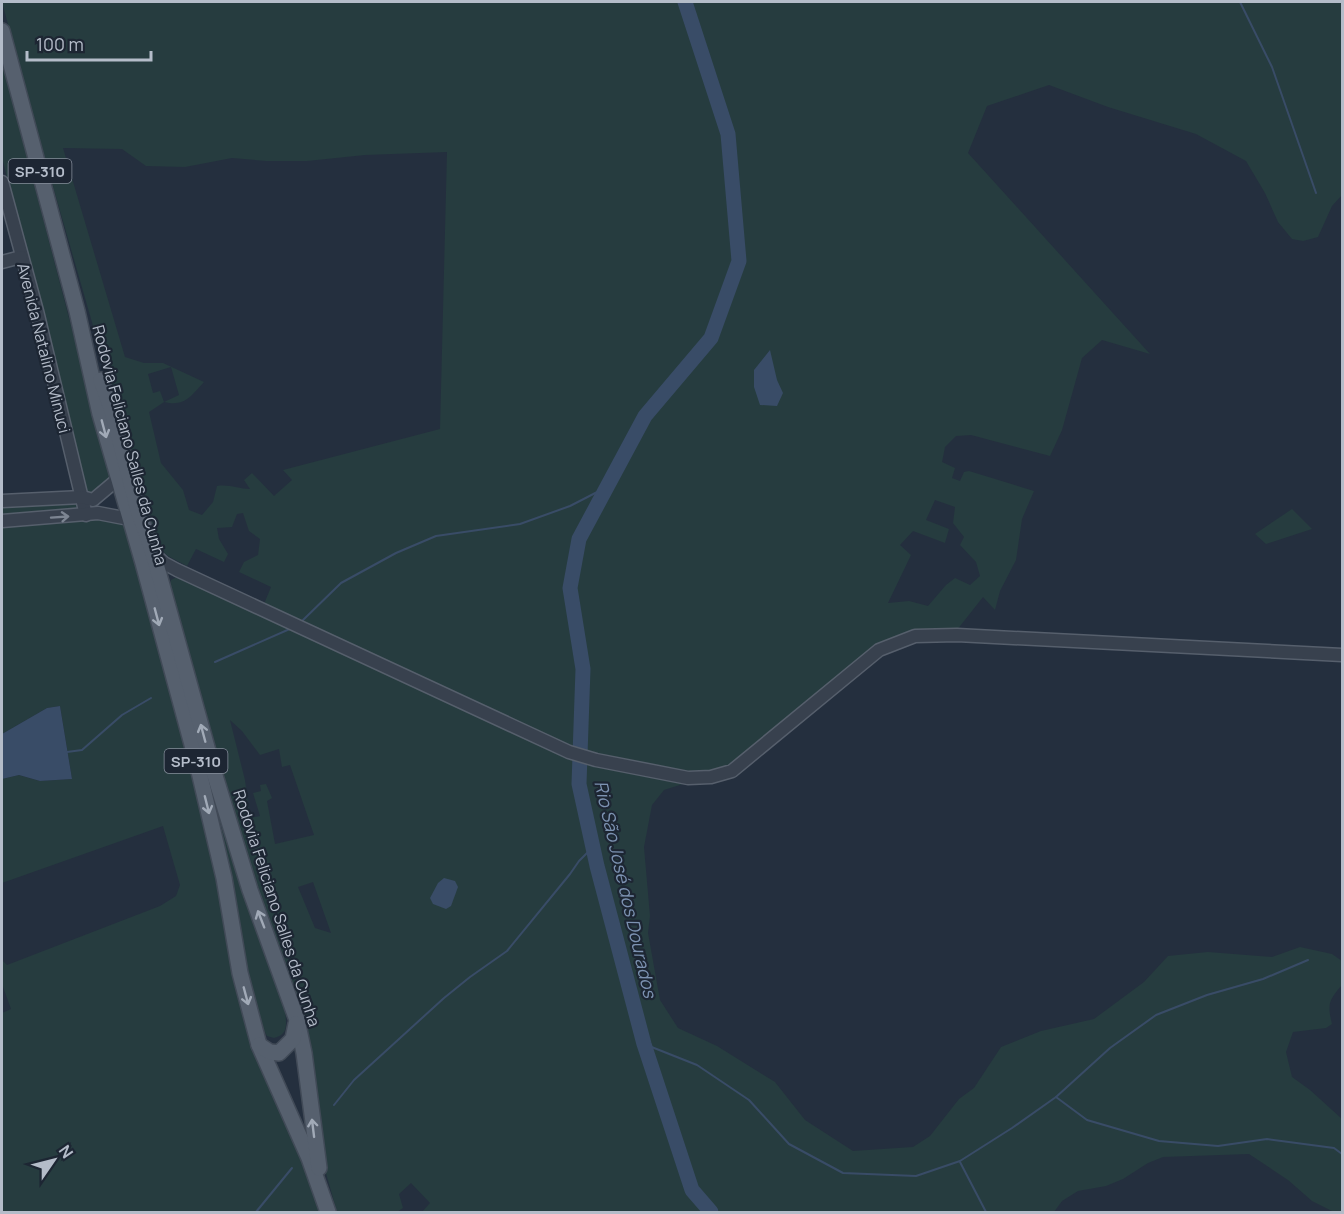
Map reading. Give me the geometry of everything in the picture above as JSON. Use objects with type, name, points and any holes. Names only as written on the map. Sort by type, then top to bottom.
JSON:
[{"type":"main road","name":"SP-310","points":[[2,31],[76,311]]},
{"type":"main road","name":"Rodovia Feliciano Salles da Cunha","points":[[76,311],[100,414],[197,763],[224,878],[240,973],[259,1044],[309,1158],[327,1209]]},
{"type":"main road","name":"Rodovia Feliciano Salles da Cunha","points":[[76,311],[112,411],[138,510],[153,553],[213,770],[250,890],[297,1020],[327,1209]]},
{"type":"main road","points":[[259,1044],[270,1052],[279,1053],[293,1038],[297,1020]]},
{"type":"street","name":"Avenida Natalino Minuci","points":[[2,182],[37,311],[86,515]]},
{"type":"street","points":[[2,262],[21,257]]},
{"type":"street","points":[[2,501],[82,497],[93,500],[118,479]]},
{"type":"street","points":[[2,521],[86,515],[111,515],[129,519]]},
{"type":"street","points":[[153,553],[177,570],[569,752],[596,760],[688,778],[711,777],[732,771],[879,651],[915,636],[957,635],[1342,655]]},
{"type":"street","points":[[163,588],[167,577],[177,570]]},
{"type":"green space","points":[[2,2],[1342,2],[1342,195],[1332,206],[1318,237],[1303,241],[1292,239],[1278,222],[1265,193],[1246,161],[1196,134],[1108,107],[1049,85],[987,106],[968,153],[1150,354],[1102,340],[1082,358],[1062,430],[1050,456],[971,435],[956,436],[945,447],[942,462],[955,468],[952,478],[960,481],[964,472],[969,471],[1034,491],[1022,519],[1016,560],[1000,591],[995,610],[983,597],[957,630],[915,630],[877,645],[729,765],[709,771],[688,773],[579,751],[333,639],[264,604],[271,587],[239,572],[244,562],[258,555],[260,539],[249,531],[243,513],[237,514],[232,527],[217,528],[219,539],[228,554],[224,562],[196,549],[187,566],[168,556],[156,545]],"holes":[[[63,148],[122,149],[146,166],[185,167],[232,158],[307,161],[365,155],[447,152],[440,429],[283,470],[292,480],[274,496],[252,473],[244,480],[250,489],[217,486],[213,502],[202,515],[189,510],[183,490],[161,463],[149,412],[164,402],[171,403],[187,399],[204,382],[163,363],[144,363],[125,357]],[[171,367],[179,395],[164,402],[160,391],[153,393],[148,374]],[[935,500],[955,507],[953,523],[964,537],[960,545],[976,562],[980,576],[970,585],[955,578],[928,606],[909,601],[888,603],[911,555],[900,545],[913,531],[945,543],[949,529],[926,520]]]},
{"type":"green space","points":[[2,61],[111,479],[98,493],[84,494],[2,157]]},
{"type":"green space","points":[[107,419],[277,977],[284,1004],[286,1025],[283,1033],[274,1038],[267,1036],[256,1016]]},
{"type":"green space","points":[[78,499],[82,511],[2,519],[2,503]]},
{"type":"green space","points":[[1292,509],[1312,529],[1266,544],[1255,534]]},
{"type":"green space","points":[[86,519],[113,521],[127,530],[193,767],[219,878],[287,1117],[322,1212],[2,1212],[2,1013],[11,1009],[2,984],[2,960],[7,965],[160,906],[176,896],[180,885],[163,826],[2,883],[2,779],[19,775],[40,781],[72,779],[60,706],[47,708],[2,734],[2,525]]},
{"type":"green space","points":[[179,576],[568,756],[689,782],[664,790],[652,805],[644,847],[650,916],[648,933],[660,1000],[678,1028],[717,1046],[775,1082],[805,1120],[853,1151],[913,1147],[930,1136],[959,1099],[974,1088],[1001,1047],[1041,1031],[1094,1019],[1144,982],[1168,956],[1208,952],[1272,957],[1300,947],[1332,954],[1342,961],[1342,985],[1330,1003],[1332,1024],[1326,1028],[1293,1032],[1286,1052],[1292,1077],[1342,1119],[1342,1212],[1334,1212],[1312,1201],[1288,1180],[1249,1154],[1163,1157],[1106,1186],[1078,1191],[1062,1201],[1054,1212],[422,1212],[430,1203],[411,1183],[399,1194],[403,1208],[397,1212],[337,1212],[325,1170],[302,1014],[290,974],[256,886],[217,766],[169,588],[171,580]],"holes":[[[230,720],[242,731],[260,755],[279,749],[282,767],[290,765],[314,835],[275,844],[267,801],[272,798],[266,784],[260,785],[261,791],[253,793],[260,816],[250,818],[245,780]],[[313,882],[331,933],[315,928],[298,887]]]},
{"type":"water","points":[[770,350],[777,380],[783,393],[777,406],[760,405],[754,387],[754,370]]},
{"type":"water","points":[[60,706],[72,779],[40,781],[19,775],[2,779],[2,734],[47,708]]},
{"type":"water","points":[[444,878],[455,881],[458,887],[451,906],[446,909],[433,904],[430,898],[438,883]]},
{"type":"waterway","points":[[352,2],[362,2]]},
{"type":"waterway","name":"Rio São José dos Dourados","points":[[685,2],[728,134],[739,261],[711,338],[645,416],[579,539],[570,588],[583,669],[579,784],[597,866],[644,1044],[692,1190],[711,1212]]},
{"type":"waterway","points":[[1240,2],[1272,67],[1316,193]]},
{"type":"waterway","points":[[301,622],[341,583],[396,553],[436,536],[520,524],[570,506],[607,487]]},
{"type":"waterway","points":[[215,662],[292,628]]},
{"type":"waterway","points":[[67,752],[82,750],[122,715],[151,698]]},
{"type":"waterway","points":[[334,1105],[354,1080],[444,998],[507,951],[579,861],[593,847]]},
{"type":"waterway","points":[[644,1044],[697,1065],[749,1100],[789,1144],[843,1173],[916,1176],[960,1161],[1012,1128],[1056,1097],[1110,1048],[1156,1015],[1207,995],[1263,979],[1308,960]]},
{"type":"waterway","points":[[1056,1097],[1087,1120],[1159,1141],[1218,1146],[1267,1139],[1334,1148],[1342,1154]]},
{"type":"waterway","points":[[960,1162],[986,1212]]},
{"type":"waterway","points":[[256,1212],[292,1168]]}]
